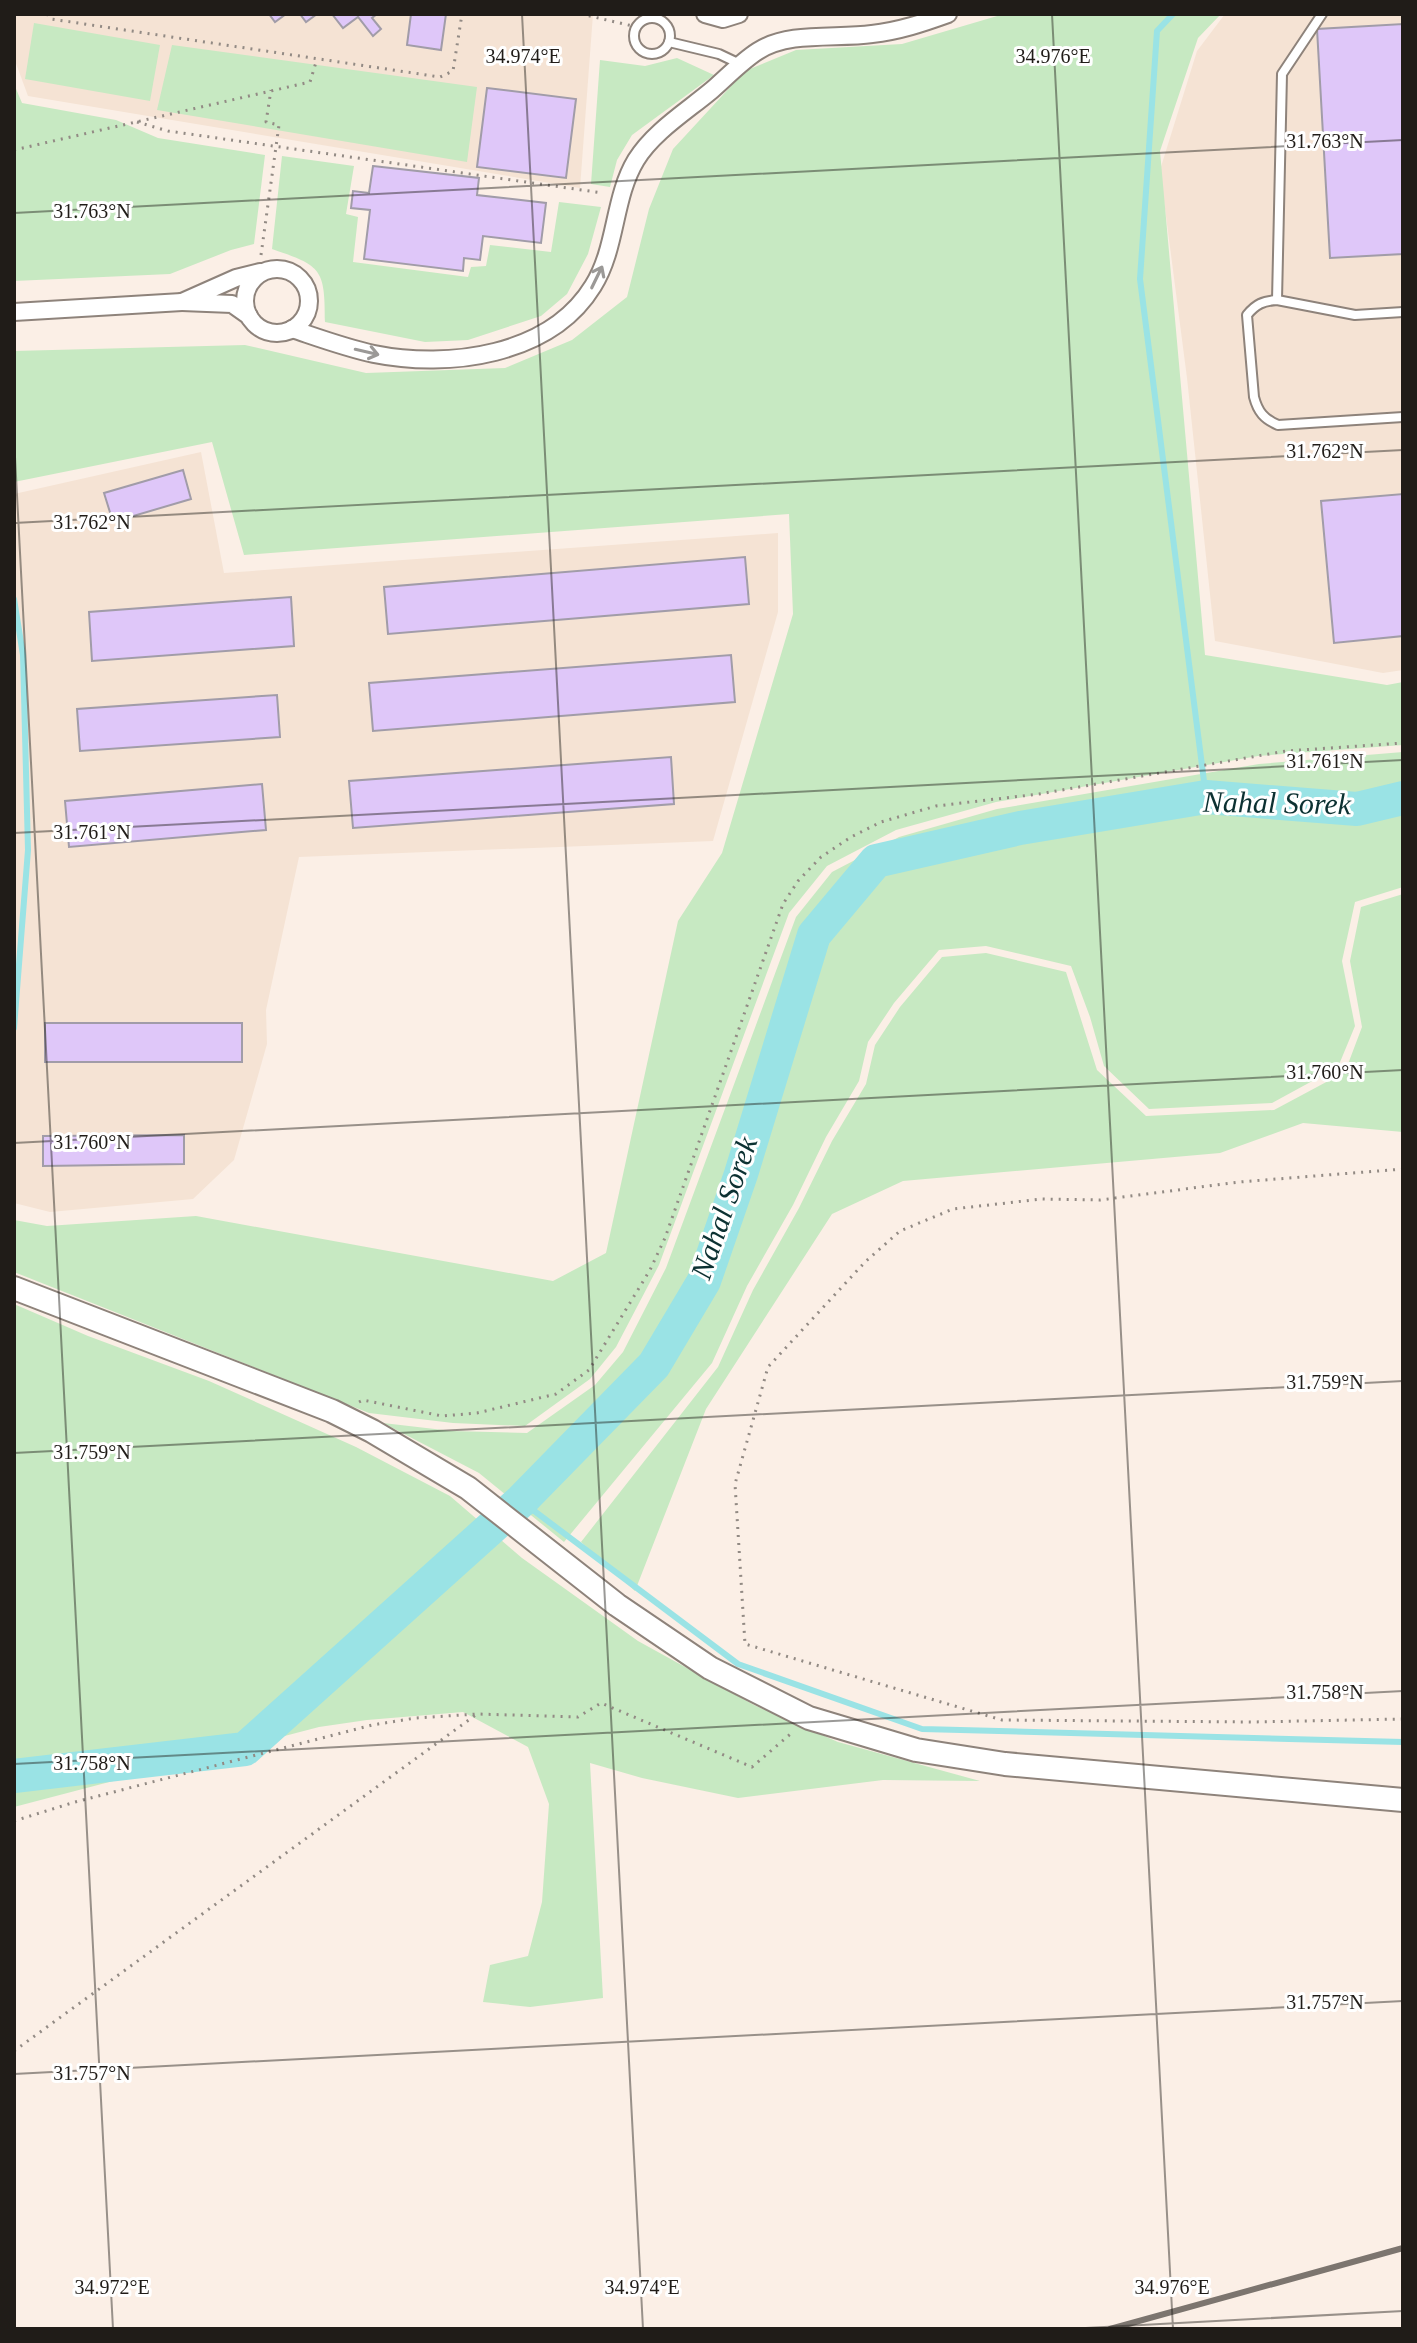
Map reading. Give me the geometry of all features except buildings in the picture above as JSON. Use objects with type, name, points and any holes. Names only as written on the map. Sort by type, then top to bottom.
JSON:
[{"type":"main road","points":[[14,1288],[332,1411],[372,1431],[468,1488],[617,1605],[710,1668],[809,1718],[916,1750],[1005,1764],[1403,1800]]},
{"type":"street","points":[[705,14],[723,19],[739,14]]},
{"type":"street","points":[[292,329],[374,354],[416,359],[461,357],[524,343],[553,329],[578,308],[594,284],[605,260],[622,195],[643,149],[755,52],[779,42],[890,32],[948,14]]},
{"type":"street","points":[[14,312],[182,302],[232,304],[260,329],[282,333],[305,318],[309,296],[298,277],[285,270],[236,278],[182,302]]},
{"type":"street","points":[[249,316],[245,301],[247,290],[254,279],[266,271]]},
{"type":"lane","points":[[1277,300],[1282,74],[1322,14]]},
{"type":"lane","points":[[657,19],[669,31],[669,42],[656,53],[645,52],[634,39],[637,27],[645,20],[657,19]]},
{"type":"lane","points":[[669,42],[719,54],[741,65]]},
{"type":"lane","points":[[1403,312],[1355,315],[1277,300],[1265,301],[1253,307],[1247,315],[1254,397],[1257,409],[1266,420],[1278,425],[1403,417]]},
{"type":"path","points":[[47,14],[51,19],[440,77],[453,71],[462,14]]},
{"type":"path","points":[[581,14],[637,27]]},
{"type":"path","points":[[14,150],[310,82],[317,59]]},
{"type":"path","points":[[266,271],[279,125],[266,122],[271,90]]},
{"type":"path","points":[[137,122],[168,131],[622,195]]},
{"type":"path","points":[[332,1411],[363,1400],[442,1416],[477,1413],[556,1394],[589,1370],[650,1270],[665,1238],[783,904],[798,881],[821,857],[851,837],[881,822],[936,806],[1039,794],[1286,751],[1403,743]]},
{"type":"path","points":[[1403,1169],[1239,1182],[1100,1200],[1042,1199],[953,1209],[900,1231],[865,1262],[768,1367],[735,1484],[745,1644],[1002,1720],[1252,1722],[1403,1719]]},
{"type":"path","points":[[14,1821],[75,1802],[372,1725],[416,1718],[477,1714],[578,1717],[601,1703],[752,1767],[809,1718]]},
{"type":"path","points":[[14,2051],[477,1714]]},
{"type":"shaded area","points":[[14,14],[593,14],[580,188],[28,96],[14,58]]},
{"type":"shaded area","points":[[1225,14],[1403,14],[1403,670],[1383,673],[1215,641],[1187,378],[1160,170],[1197,51]]},
{"type":"shaded area","points":[[201,452],[224,573],[778,533],[778,612],[713,841],[299,857],[266,1010],[267,1044],[234,1160],[193,1199],[50,1212],[14,1203],[14,494]]},
{"type":"green space","points":[[1004,14],[1221,14],[1198,38],[1160,151],[1205,655],[1387,685],[1403,682],[1403,745],[1258,756],[996,802],[896,830],[827,866],[789,913],[659,1265],[616,1347],[590,1379],[525,1426],[453,1423],[369,1413],[14,1272],[14,1220],[47,1226],[196,1216],[553,1281],[606,1253],[678,921],[722,853],[793,614],[789,514],[244,555],[212,442],[14,482],[14,351],[245,345],[366,373],[505,368],[572,340],[627,297],[649,209],[673,149],[745,71],[796,50],[902,44]]},
{"type":"green space","points":[[34,23],[160,45],[150,101],[25,79]]},
{"type":"green space","points":[[172,45],[477,87],[467,162],[157,110]]},
{"type":"green space","points":[[677,58],[714,75],[632,135],[617,160],[610,187],[591,184],[600,60],[645,66]]},
{"type":"green space","points":[[14,84],[22,103],[116,120],[158,138],[265,155],[254,244],[170,274],[14,281]]},
{"type":"green space","points":[[282,156],[354,166],[346,214],[358,217],[353,262],[468,277],[471,267],[486,266],[490,245],[551,252],[559,202],[601,207],[588,254],[567,294],[541,316],[468,340],[425,342],[325,322],[324,291],[317,272],[301,260],[272,249]]},
{"type":"green space","points":[[1403,752],[1403,887],[1355,902],[1342,961],[1355,1026],[1338,1067],[1272,1103],[1149,1109],[1104,1066],[1071,966],[986,946],[939,950],[894,1003],[868,1042],[859,1081],[747,1286],[712,1363],[564,1542],[479,1473],[383,1423],[452,1431],[527,1433],[595,1385],[623,1352],[666,1268],[796,917],[832,872],[899,837],[997,809],[1259,764]]},
{"type":"green space","points":[[1403,894],[1403,1132],[1303,1123],[1220,1153],[903,1181],[832,1214],[706,1409],[635,1591],[581,1542],[718,1367],[753,1290],[866,1084],[875,1045],[900,1007],[942,957],[986,953],[1066,972],[1097,1070],[1146,1116],[1274,1110],[1345,1072],[1362,1027],[1350,961],[1361,907]]},
{"type":"green space","points":[[14,1304],[88,1336],[209,1381],[356,1447],[450,1496],[522,1558],[638,1641],[754,1705],[838,1742],[980,1781],[883,1780],[738,1798],[642,1778],[590,1763],[603,1998],[530,2007],[483,2002],[490,1965],[528,1956],[542,1902],[549,1804],[528,1747],[463,1712],[319,1727],[14,1807]]},
{"type":"waterway","points":[[1173,14],[1157,31],[1140,279],[1206,797]]},
{"type":"waterway","points":[[14,599],[23,655],[28,850],[14,1028]]},
{"type":"waterway","name":"Nahal Sorek","points":[[14,1776],[245,1749],[521,1501],[654,1365],[704,1281],[741,1174],[814,935],[876,861],[1020,828],[1206,797],[1357,809],[1403,798]]},
{"type":"waterway","points":[[521,1501],[738,1664],[922,1729],[1403,1742]]},
{"type":"railway","points":[[1110,2329],[1403,2248]]}]
